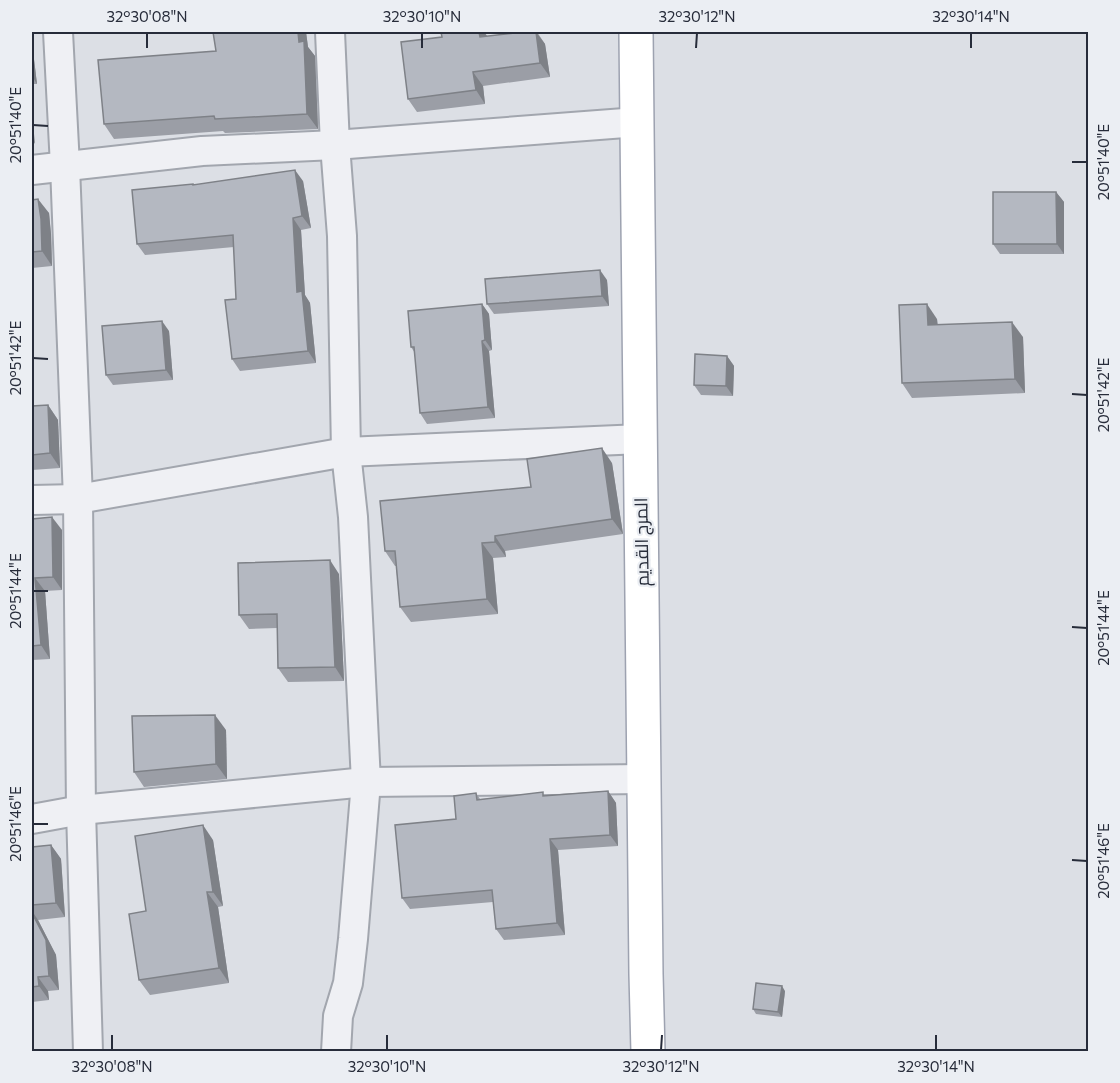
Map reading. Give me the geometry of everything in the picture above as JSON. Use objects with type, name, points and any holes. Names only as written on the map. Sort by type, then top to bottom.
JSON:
[{"type":"main road","name":"المرج القديم","points":[[636,32],[648,1052]]},
{"type":"street","points":[[58,32],[66,166],[78,499],[81,810],[88,1052]]},
{"type":"street","points":[[330,32],[342,236],[346,452],[353,518],[366,782],[354,939],[348,983],[338,1016],[336,1052]]},
{"type":"street","points":[[32,170],[201,151],[335,145],[638,122]]},
{"type":"street","points":[[32,500],[78,499],[346,452],[641,439]]},
{"type":"street","points":[[32,819],[81,810],[366,782],[644,778]]},
{"type":"building","points":[[213,32],[298,32],[299,42],[304,41],[307,114],[215,119],[214,116],[104,124],[98,60],[216,51]]},
{"type":"building","points":[[441,32],[479,32],[480,37],[536,32],[540,63],[473,72],[476,90],[408,99],[401,42],[442,37]]},
{"type":"building","points":[[295,170],[302,216],[293,218],[297,292],[302,291],[308,351],[232,359],[225,300],[236,299],[233,235],[137,244],[132,190],[193,185]]},
{"type":"building","points":[[993,192],[1056,192],[1057,244],[993,244]]},
{"type":"building","points":[[38,199],[42,251],[32,252],[32,200]]},
{"type":"building","points":[[600,270],[602,296],[487,304],[485,279]]},
{"type":"building","points":[[482,304],[485,340],[482,341],[488,407],[420,413],[408,311]]},
{"type":"building","points":[[927,304],[928,325],[1012,322],[1015,379],[902,383],[899,305]]},
{"type":"building","points":[[162,321],[166,370],[106,375],[102,326]]},
{"type":"building","points":[[695,354],[727,356],[726,386],[694,385]]},
{"type":"building","points":[[48,405],[50,453],[32,455],[32,406]]},
{"type":"building","points":[[602,448],[612,519],[495,536],[495,542],[482,543],[487,599],[400,607],[395,551],[385,551],[380,501],[531,487],[527,459]]},
{"type":"building","points":[[52,517],[53,577],[35,578],[41,645],[32,646],[32,519]]},
{"type":"building","points":[[330,560],[335,667],[278,668],[277,614],[239,615],[238,563]]},
{"type":"building","points":[[215,715],[216,764],[134,772],[132,716]]},
{"type":"building","points":[[608,791],[610,835],[550,839],[557,923],[496,929],[492,890],[402,898],[395,825],[456,819],[454,796],[476,793],[477,800],[543,792],[543,796]]},
{"type":"building","points":[[203,825],[213,892],[207,892],[219,968],[139,980],[129,914],[146,911],[135,836]]},
{"type":"building","points":[[51,845],[56,903],[32,905],[32,847]]},
{"type":"building","points":[[32,913],[46,940],[49,976],[38,977],[39,986],[32,987]]},
{"type":"building","points":[[756,983],[782,986],[778,1012],[753,1009]]}]
